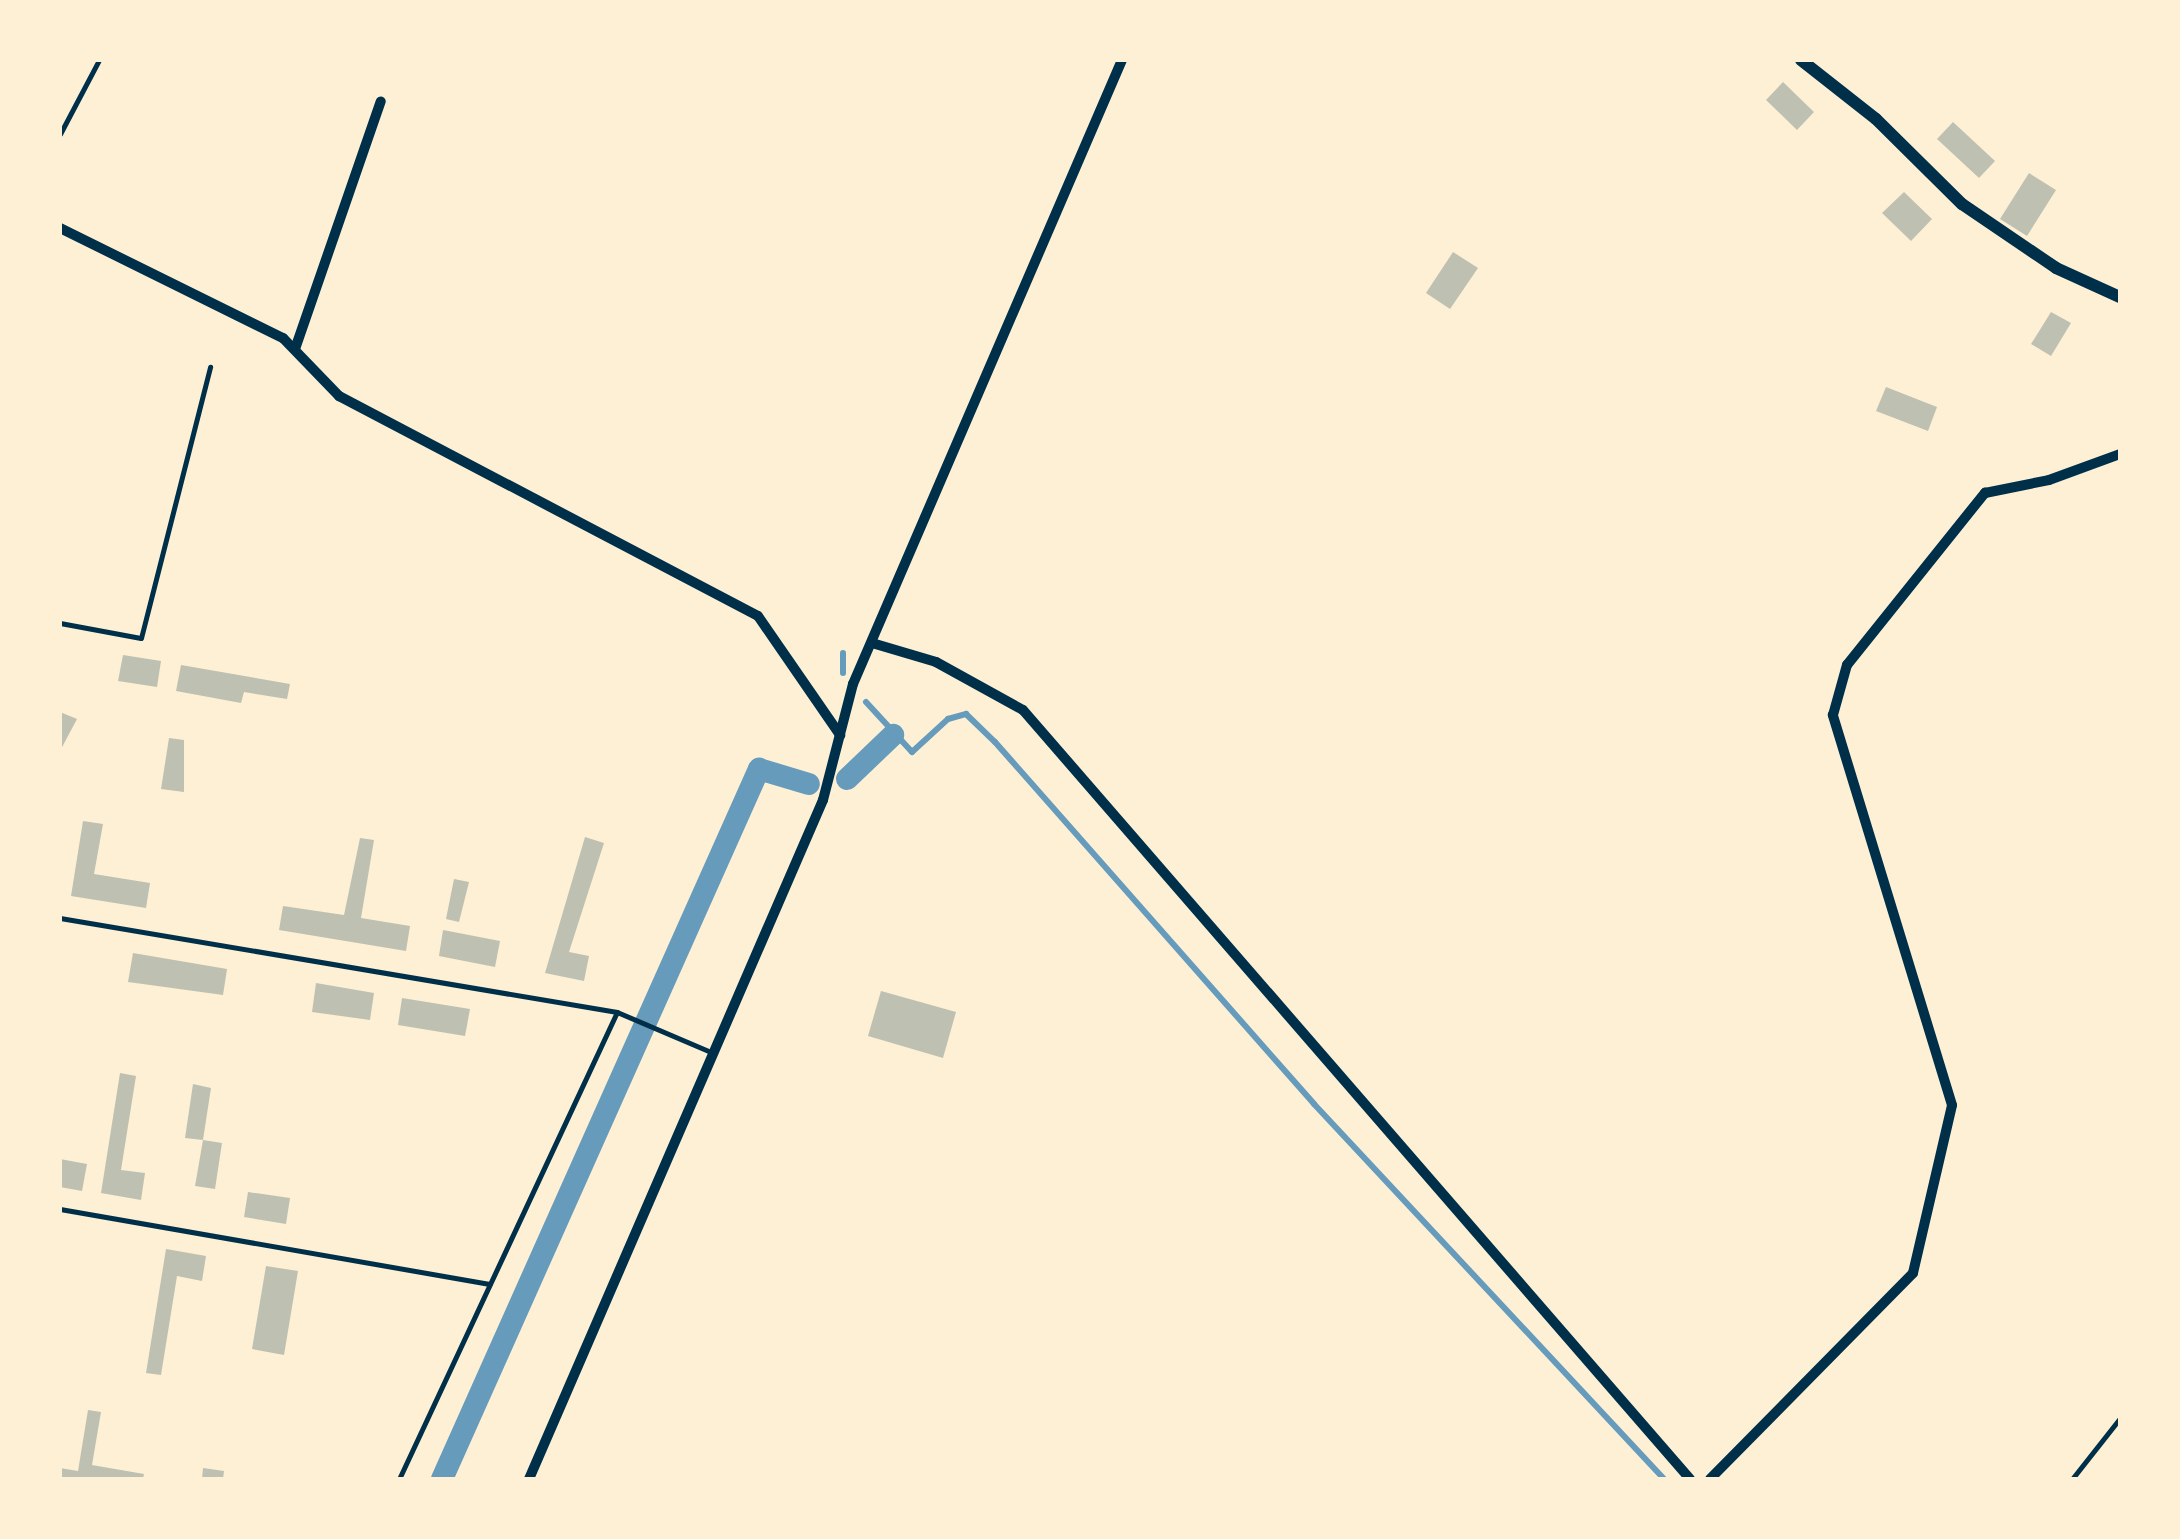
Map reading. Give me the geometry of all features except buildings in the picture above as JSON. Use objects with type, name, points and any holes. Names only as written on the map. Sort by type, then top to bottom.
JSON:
[{"type":"street","points":[[528,1479],[823,800],[840,735],[872,644],[1122,60]]},
{"type":"street","points":[[1802,60],[1876,118],[1962,204],[2056,268],[2120,297]]},
{"type":"street","points":[[295,349],[381,100]]},
{"type":"street","points":[[60,228],[284,338],[339,396],[758,616],[840,735]]},
{"type":"street","points":[[1710,1479],[1912,1274],[1952,1106],[1834,715],[1847,665],[1985,493],[2049,480],[2120,454]]},
{"type":"street","points":[[872,644],[936,662],[1023,710],[1690,1479]]},
{"type":"lane","points":[[60,134],[99,60]]},
{"type":"lane","points":[[60,622],[140,638],[210,367]]},
{"type":"lane","points":[[60,918],[618,1012],[714,1053]]},
{"type":"lane","points":[[400,1479],[618,1012]]},
{"type":"lane","points":[[60,1209],[490,1284]]},
{"type":"lane","points":[[2072,1479],[2120,1418]]},
{"type":"waterway","points":[[843,653],[843,673]]},
{"type":"waterway","points":[[866,702],[912,752],[948,719],[966,714],[995,742],[1314,1104],[1664,1479]]},
{"type":"waterway","points":[[847,779],[893,735]]},
{"type":"waterway","points":[[442,1479],[759,769],[809,784]]}]
